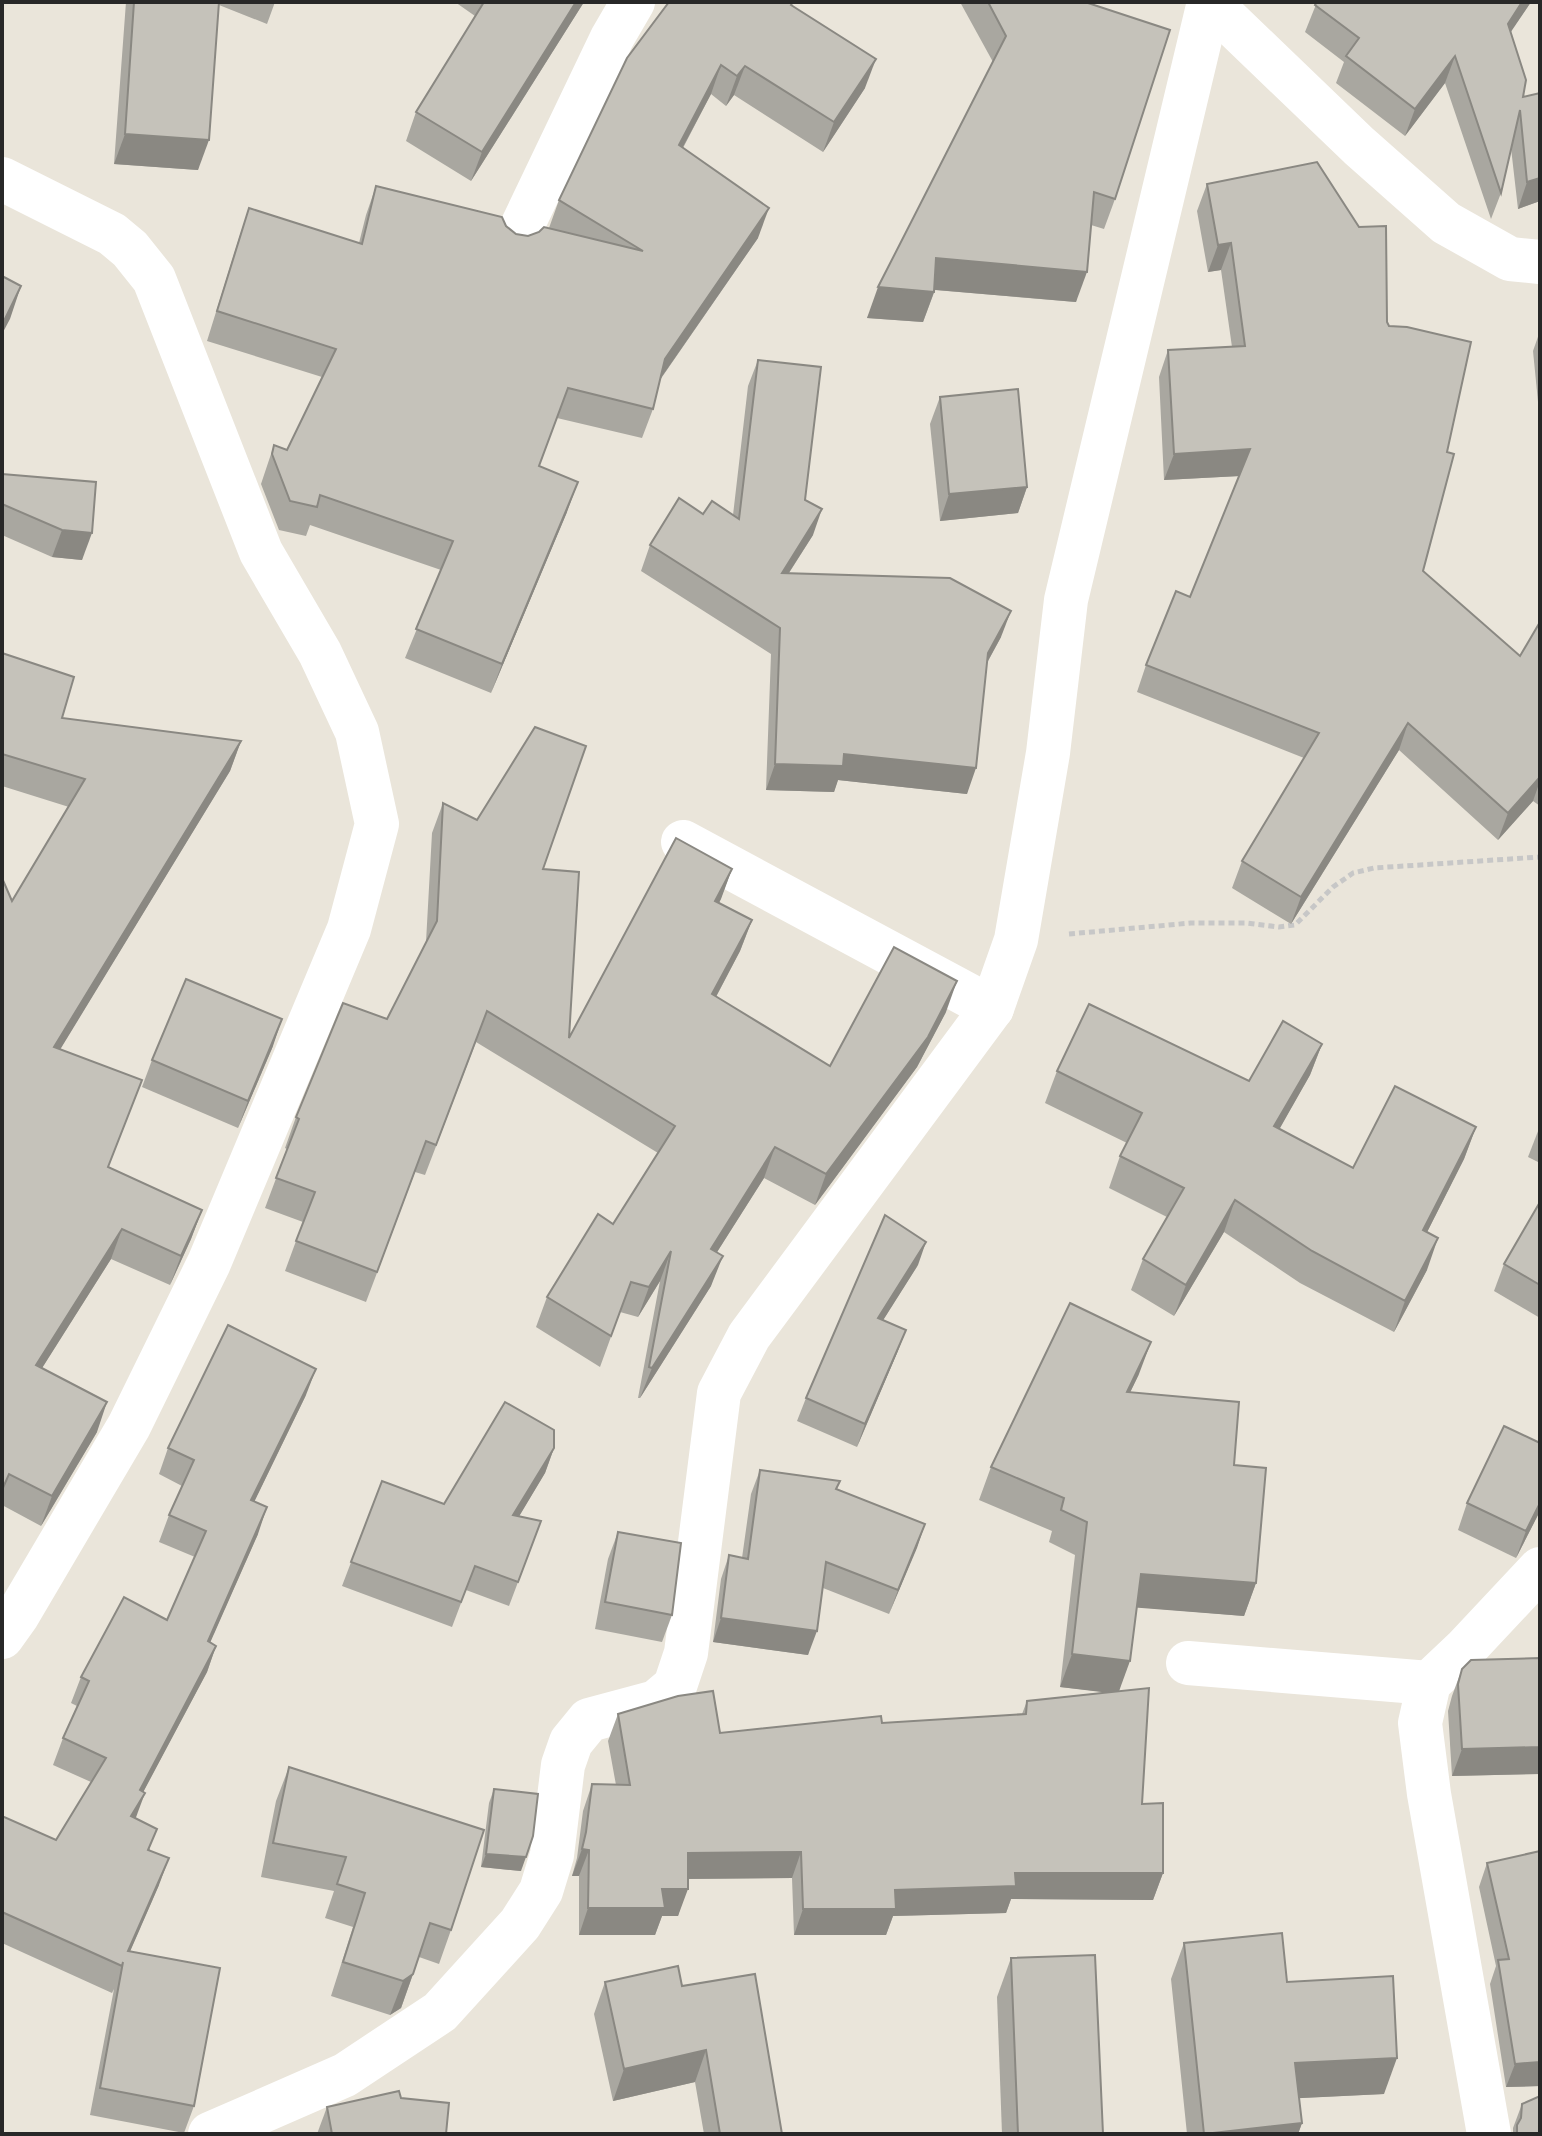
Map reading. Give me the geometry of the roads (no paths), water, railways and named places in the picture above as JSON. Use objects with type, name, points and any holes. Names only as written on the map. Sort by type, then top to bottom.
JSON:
[{"type":"street","points":[[515,241],[612,38],[633,2]]},
{"type":"street","points":[[1209,2],[1359,146],[1446,223],[1510,259],[1540,262]]},
{"type":"street","points":[[210,2134],[345,2075],[440,2012],[520,1924],[541,1891],[552,1855],[563,1765],[571,1742],[589,1720],[656,1702],[675,1686],[686,1653],[719,1393],[749,1336],[992,1008],[1016,940],[1048,753],[1066,600],[1209,2]]},
{"type":"street","points":[[2,179],[112,234],[130,249],[154,279],[261,552],[320,653],[357,732],[377,824],[349,929],[209,1263],[129,1426],[2,1637]]},
{"type":"street","points":[[683,842],[992,1008]]},
{"type":"street","points":[[1489,2134],[1429,1794],[1420,1723],[1429,1683],[1540,1569]]},
{"type":"street","points":[[1188,1663],[1429,1683]]}]
